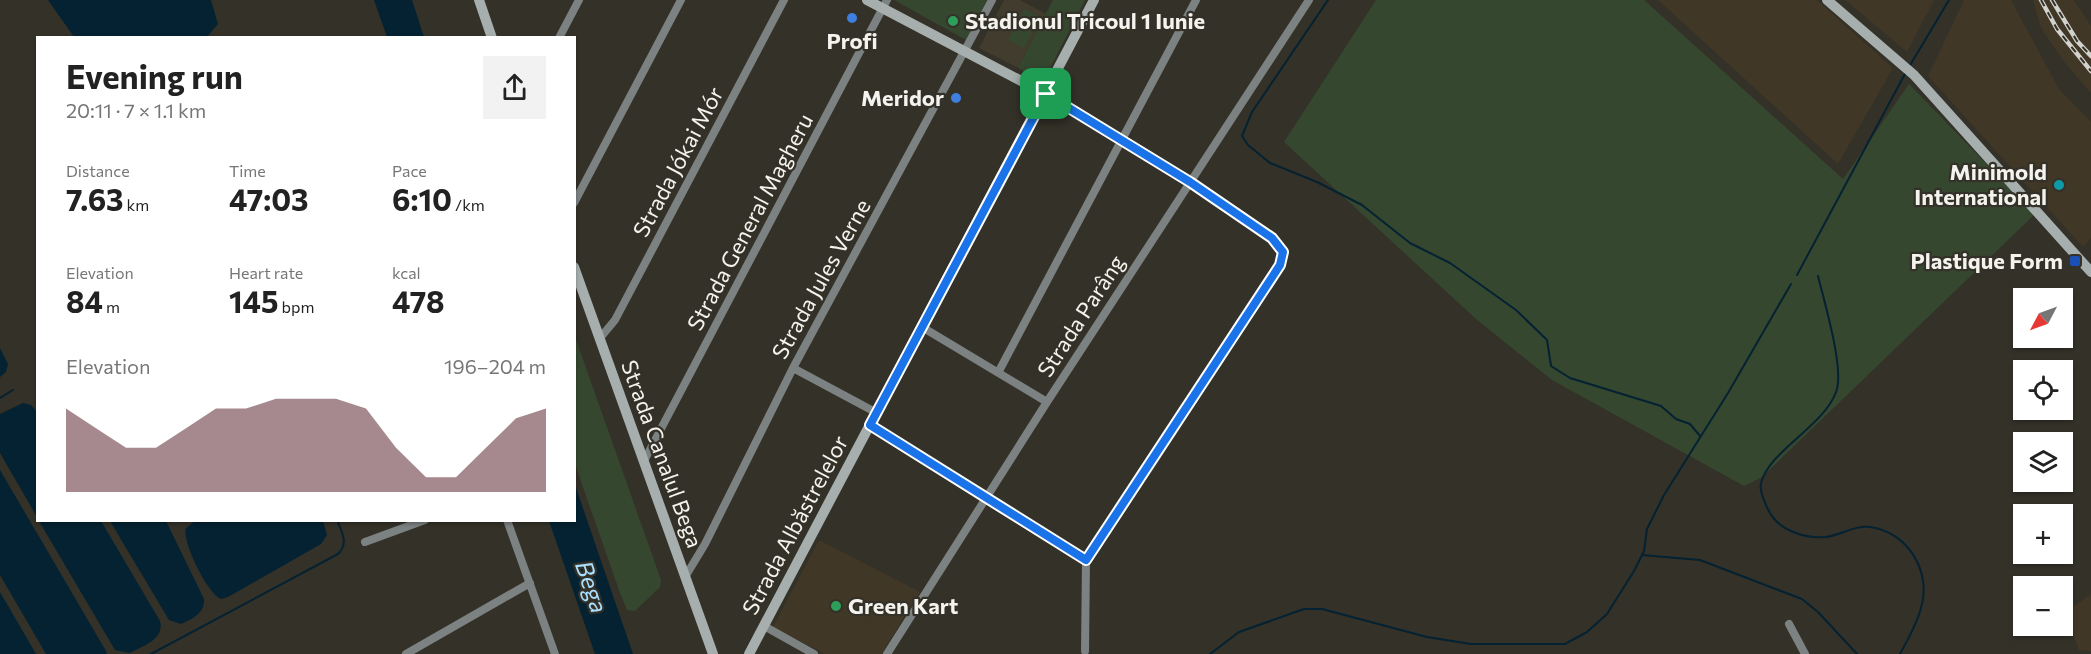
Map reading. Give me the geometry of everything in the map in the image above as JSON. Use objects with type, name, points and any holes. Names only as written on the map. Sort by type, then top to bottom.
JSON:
[{"type":"street","points":[[479,0],[491,36]]},
{"type":"street","points":[[560,36],[579,0]]},
{"type":"street","points":[[576,199],[681,0]]},
{"type":"street","name":"Strada Jókai Mór","points":[[600,338],[615,320],[784,0]]},
{"type":"street","points":[[867,0],[885,4],[966,52],[1046,94],[1190,182],[1272,238],[1283,252],[1282,259],[1086,560],[1085,651]]},
{"type":"street","name":"Strada Jules Verne","points":[[685,577],[705,544],[793,368],[966,52],[992,0]]},
{"type":"street","name":"Strada Albăstrelelor","points":[[749,654],[1094,0]]},
{"type":"street","points":[[999,371],[1196,0]]},
{"type":"street","name":"Strada Parâng","points":[[887,654],[1047,402],[1309,0]]},
{"type":"street","points":[[1827,0],[1914,75],[2091,272]]},
{"type":"street","name":"Strada General Magheru","points":[[644,461],[885,4]]},
{"type":"street","name":"Strada Canalul Bega","points":[[576,272],[713,654]]},
{"type":"street","points":[[922,327],[999,371],[1047,402]]},
{"type":"street","points":[[793,368],[877,413]]},
{"type":"street","points":[[870,425],[987,496],[1086,560]]},
{"type":"street","points":[[365,542],[420,522]]},
{"type":"street","points":[[508,522],[555,654]]},
{"type":"street","points":[[406,654],[530,583]]},
{"type":"street","points":[[1789,624],[1805,654]]},
{"type":"street","points":[[764,627],[814,654]]},
{"type":"shaded area","points":[[1004,0],[1020,0],[1046,14],[1018,68],[979,48]]},
{"type":"shaded area","points":[[1658,0],[1817,0],[1893,68],[1838,164]]},
{"type":"shaded area","points":[[1845,0],[1934,0],[1907,52]]},
{"type":"shaded area","points":[[1964,0],[2011,0],[2059,89],[2091,122],[2091,238],[2083,247],[1928,76]]},
{"type":"shaded area","points":[[2033,0],[2074,0],[2091,26],[2091,93],[2064,62],[2041,28]]},
{"type":"shaded area","points":[[819,540],[920,592],[881,654],[825,654],[773,627]]},
{"type":"shaded area","points":[[2091,594],[2091,651],[2079,650],[2073,634],[2073,607]]},
{"type":"green space","name":"Stadionul Tricoul 1 Iunie","points":[[894,0],[987,0],[966,40]]},
{"type":"green space","points":[[1053,0],[1085,0],[1043,82],[1018,68]]},
{"type":"green space","points":[[1376,0],[1644,0],[1843,179],[1909,84],[2035,214],[1762,477],[1744,486],[1552,380],[1476,319],[1284,142]]},
{"type":"green space","points":[[1024,9],[1040,17],[1024,48],[1008,40]]},
{"type":"green space","points":[[576,340],[661,580],[660,587],[635,611],[627,610],[576,467]]},
{"type":"water","points":[[48,0],[211,0],[218,24],[208,36],[73,36]]},
{"type":"water","points":[[374,0],[412,0],[424,36],[387,36]]},
{"type":"water","points":[[0,348],[8,364],[6,372],[0,377]]},
{"type":"water","points":[[23,403],[31,405],[36,411],[36,515],[0,453],[0,414]]},
{"type":"water","points":[[0,470],[107,654],[46,654],[0,575]]},
{"type":"water","name":"Bega","points":[[576,488],[633,654],[595,654],[549,522],[576,522]]},
{"type":"water","points":[[40,522],[102,522],[160,621],[159,633],[147,645],[130,653],[115,650]]},
{"type":"water","points":[[111,522],[166,522],[204,599],[203,608],[190,620],[181,624],[169,620]]},
{"type":"water","points":[[194,522],[323,522],[327,535],[321,544],[221,599],[209,588],[191,555],[186,528]]},
{"type":"water","points":[[0,592],[36,654],[0,654]]},
{"type":"waterway","points":[[1328,0],[1252,112],[1242,136],[1248,145],[1270,163],[1317,182],[1362,205],[1410,243],[1450,263],[1516,310],[1547,340],[1551,366],[1570,378],[1661,406],[1676,419],[1690,424],[1700,436]]},
{"type":"waterway","points":[[1909,67],[1949,0]]},
{"type":"waterway","points":[[1797,275],[1906,72]]},
{"type":"waterway","points":[[1818,276],[1836,352],[1838,368],[1836,392],[1820,416],[1774,460],[1766,471],[1761,490],[1770,513],[1780,525],[1787,529],[1811,537],[1826,537],[1859,527],[1870,527],[1884,530],[1906,545],[1920,568],[1924,594],[1917,620],[1900,654]]},
{"type":"waterway","points":[[1210,654],[1239,632],[1304,609],[1322,609],[1427,637],[1471,644],[1565,644],[1587,632],[1607,614],[1634,571],[1644,551],[1647,529],[1664,495],[1728,393],[1791,284]]},
{"type":"waterway","points":[[0,398],[13,390]]},
{"type":"waterway","points":[[151,654],[338,554],[344,542],[338,522]]},
{"type":"waterway","points":[[1642,555],[1700,560],[1802,599],[1818,612],[1857,654]]},
{"type":"railway","points":[[2041,0],[2057,29],[2091,71]]},
{"type":"railway","points":[[2052,0],[2077,41],[2091,56]]},
{"type":"place","name":"Profi","points":[[852,18]]},
{"type":"place","name":"Stadionul Tricoul 1 Iunie","points":[[953,21]]},
{"type":"place","name":"Meridor","points":[[956,98]]},
{"type":"place","name":"Minimold International","points":[[2059,185]]},
{"type":"place","name":"Plastique Form","points":[[2075,261]]},
{"type":"place","name":"Green Kart","points":[[836,606]]},
{"type":"route","points":[[1046,94],[1190,182],[1272,238],[1283,252],[1280,265],[1086,560],[987,496],[870,425],[1046,94]]}]
